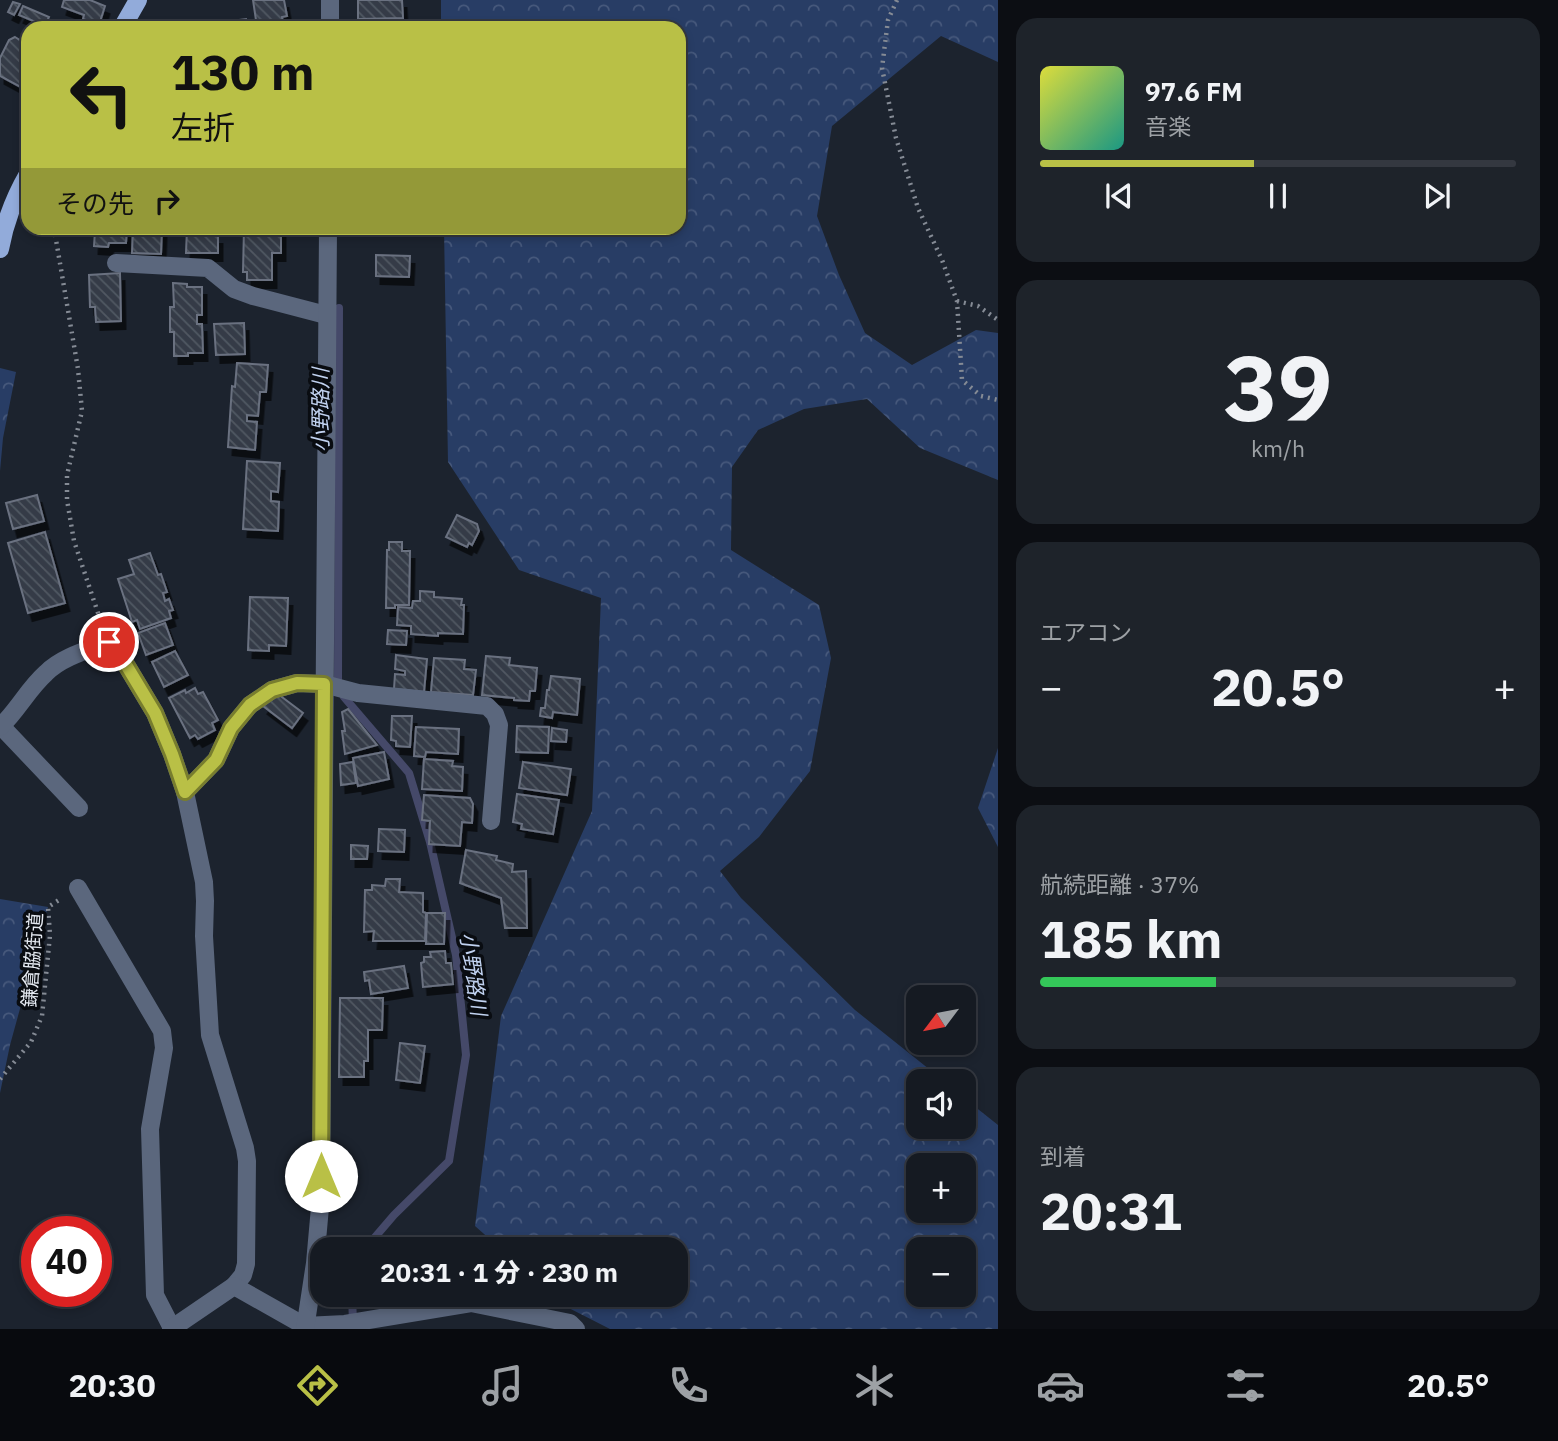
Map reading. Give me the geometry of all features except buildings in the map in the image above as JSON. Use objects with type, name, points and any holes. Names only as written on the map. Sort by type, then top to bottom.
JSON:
[{"type":"main road","points":[[126,21],[138,0]]},
{"type":"main road","points":[[0,249],[5,224],[21,185]]},
{"type":"street","points":[[330,0],[330,21]]},
{"type":"street","points":[[305,1327],[315,1263],[321,1196],[328,235]]},
{"type":"street","points":[[116,262],[208,268],[234,289],[326,315]]},
{"type":"street","points":[[78,888],[162,1031],[164,1048],[150,1129],[155,1295],[171,1329],[234,1286],[243,1275],[246,1264],[247,1161],[243,1139],[210,1035],[204,936],[204,882],[185,792],[155,713],[119,653],[109,642],[48,670],[15,713],[0,726],[79,808]]},
{"type":"street","points":[[185,792],[216,760],[231,728],[250,705],[272,690],[297,683],[324,684],[358,693],[487,706],[495,714],[499,725],[491,821]]},
{"type":"street","points":[[234,1286],[305,1327],[471,1303],[570,1323],[576,1329]]},
{"type":"path","points":[[897,0],[888,20],[882,68],[896,138],[918,208],[957,301],[962,380],[981,396],[998,400]]},
{"type":"path","points":[[55,235],[78,369],[82,411],[67,475],[67,500],[74,541],[109,642]]},
{"type":"path","points":[[957,301],[978,306],[998,320]]},
{"type":"path","name":"鎌倉脇街道","points":[[0,1079],[31,1042],[43,1016],[50,935],[48,907],[78,888]]},
{"type":"green space","points":[[441,0],[998,0],[998,62],[941,36],[832,126],[817,216],[865,333],[912,365],[976,330],[998,333],[998,480],[920,448],[867,399],[804,409],[758,430],[732,467],[731,550],[819,605],[831,658],[810,771],[759,837],[720,871],[741,898],[855,1010],[906,1051],[906,1055],[911,1055],[929,1069],[906,1069],[906,1139],[976,1139],[976,1108],[998,1125],[998,1329],[610,1329],[567,1307],[688,1307],[688,1237],[487,1237],[475,1226],[501,1016],[592,811],[601,598],[519,570],[448,462],[444,235],[686,235],[686,21],[441,21]]},
{"type":"green space","points":[[0,368],[16,372],[3,438],[0,471]]},
{"type":"green space","points":[[998,748],[998,847],[978,808]]},
{"type":"green space","points":[[0,899],[48,907],[10,1045],[0,1093]]},
{"type":"waterway","name":"小野路川","points":[[338,679],[339,308]]},
{"type":"waterway","name":"小野路川","points":[[344,697],[409,773],[430,842],[456,955],[466,1055],[449,1161],[375,1237]]},
{"type":"waterway","name":"小野路川","points":[[352,1307],[353,1323]]},
{"type":"route","points":[[109,642],[119,653],[155,713],[185,792],[216,760],[231,728],[250,705],[272,690],[297,683],[324,684],[321,1176]]}]
